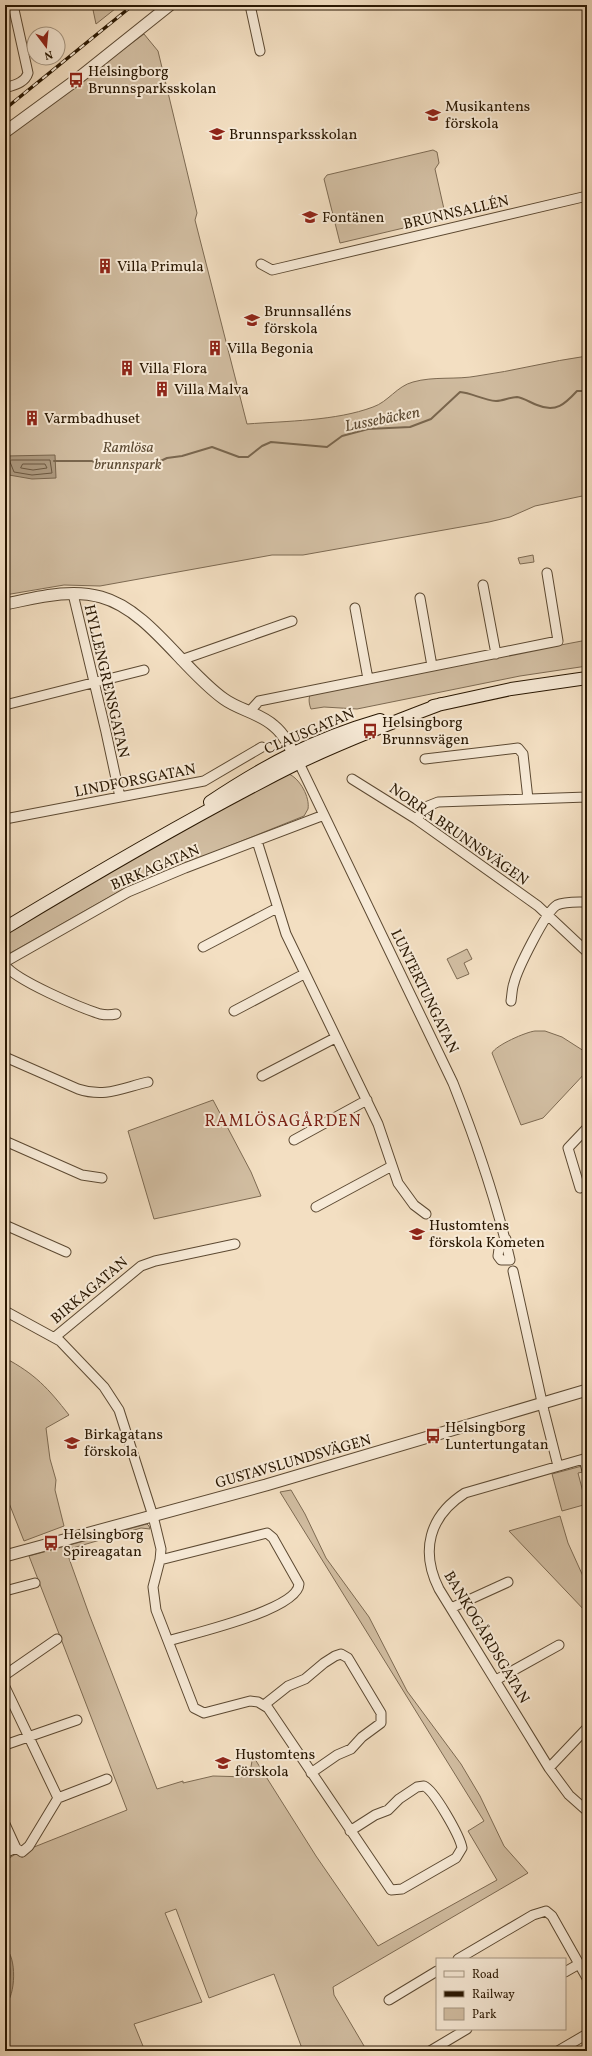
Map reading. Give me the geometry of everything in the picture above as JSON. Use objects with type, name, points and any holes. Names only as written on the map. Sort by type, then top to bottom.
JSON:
[{"type":"main road","name":"CLAUSGATAN","points":[[160,836],[241,781],[293,752],[358,726],[441,704],[517,688],[587,678]]},
{"type":"main road","name":"CLAUSGATAN","points":[[5,928],[160,836],[298,763],[360,735],[441,704]]},
{"type":"street","points":[[5,88],[19,83],[27,78],[28,71],[13,5]]},
{"type":"street","points":[[5,132],[72,83],[170,5]]},
{"type":"street","points":[[250,5],[260,51]]},
{"type":"street","name":"BRUNNSALLÉN","points":[[261,264],[272,270],[587,196]]},
{"type":"street","points":[[249,712],[259,701],[558,642],[547,573]]},
{"type":"street","points":[[484,585],[496,654]]},
{"type":"street","points":[[5,604],[54,595],[72,594],[101,597],[130,610],[141,619],[181,660],[224,699],[274,725],[293,752],[298,763]]},
{"type":"street","name":"HYLLENGRENSGATAN","points":[[72,594],[106,732],[120,798]]},
{"type":"street","points":[[420,598],[432,666]]},
{"type":"street","points":[[355,608],[368,679]]},
{"type":"street","points":[[181,660],[292,621]]},
{"type":"street","points":[[5,705],[144,670]]},
{"type":"street","name":"LINDFORSGATAN","points":[[5,819],[204,781],[262,746]]},
{"type":"street","points":[[425,759],[518,748],[523,754],[528,799]]},
{"type":"street","name":"LUNTERTUNGATAN","points":[[298,763],[453,1083],[483,1163],[506,1239]]},
{"type":"street","name":"NORRA BRUNNSVÄGEN","points":[[352,779],[416,819],[538,906],[587,952]]},
{"type":"street","points":[[416,819],[428,806],[438,802],[587,797]]},
{"type":"street","name":"BIRKAGATAN","points":[[116,1014],[99,1014],[26,982],[11,973],[5,964],[128,892],[185,868],[324,815]]},
{"type":"street","points":[[257,840],[286,934],[304,974],[367,1100],[381,1132],[392,1166],[402,1190],[416,1207],[426,1214]]},
{"type":"street","points":[[511,1001],[514,982],[527,953],[554,907],[559,904],[587,902]]},
{"type":"street","points":[[203,947],[277,908]]},
{"type":"street","points":[[234,1011],[304,974]]},
{"type":"street","points":[[262,1076],[335,1038]]},
{"type":"street","points":[[5,1057],[78,1089],[91,1092],[108,1093],[148,1082]]},
{"type":"street","points":[[294,1140],[367,1100]]},
{"type":"street","points":[[580,1188],[568,1148],[587,1128]]},
{"type":"street","points":[[5,1141],[82,1175],[102,1178]]},
{"type":"street","points":[[316,1206],[392,1166]]},
{"type":"street","points":[[5,1225],[66,1252]]},
{"type":"street","name":"BIRKAGATAN","points":[[55,1337],[141,1266],[155,1260],[235,1244]]},
{"type":"street","points":[[513,1271],[558,1466]]},
{"type":"street","name":"BIRKAGATAN","points":[[5,1311],[55,1337],[96,1377],[112,1398],[126,1429],[153,1516],[161,1549],[160,1560],[153,1587],[153,1596],[190,1701],[197,1711],[207,1712],[250,1701],[264,1705]]},
{"type":"street","name":"GUSTAVSLUNDSVÄGEN","points":[[5,1556],[266,1485],[587,1390]]},
{"type":"street","points":[[585,1459],[587,1471]]},
{"type":"street","name":"BANKOGÅRDSGATAN","points":[[585,1459],[469,1491],[454,1501],[440,1516],[432,1533],[429,1562],[436,1582],[451,1608],[549,1768],[569,1795],[587,1812]]},
{"type":"street","points":[[160,1560],[267,1533],[273,1538],[299,1584],[295,1594],[254,1616],[168,1641]]},
{"type":"street","points":[[5,1591],[35,1582]]},
{"type":"street","points":[[451,1608],[508,1582]]},
{"type":"street","points":[[5,1675],[57,1639]]},
{"type":"street","points":[[496,1680],[559,1645]]},
{"type":"street","points":[[311,1773],[337,1755],[350,1749],[362,1737],[381,1723],[381,1713],[348,1658],[342,1654],[332,1657],[320,1665],[311,1676],[288,1686],[264,1705],[270,1710],[311,1773],[350,1831],[390,1889],[394,1891],[402,1889],[456,1858],[462,1846],[431,1792],[426,1787],[417,1787],[399,1799],[385,1812],[375,1815],[350,1831]]},
{"type":"street","points":[[5,1687],[58,1798]]},
{"type":"street","points":[[5,1745],[77,1720]]},
{"type":"street","points":[[549,1768],[587,1728]]},
{"type":"street","points":[[5,1853],[29,1846],[58,1798],[107,1779]]},
{"type":"street","points":[[5,1824],[19,1850]]},
{"type":"street","points":[[460,1958],[533,1915],[545,1911],[552,1916],[587,1978]]},
{"type":"street","points":[[566,1971],[579,1964]]},
{"type":"street","points":[[389,2000],[436,1972]]},
{"type":"street","points":[[430,2051],[465,2030]]},
{"type":"street","points":[[558,2051],[587,2034]]},
{"type":"green space","points":[[92,5],[120,5],[96,24]]},
{"type":"green space","name":"Ramlösa brunnspark","points":[[144,34],[158,51],[197,213],[195,220],[247,424],[311,420],[359,412],[378,405],[407,384],[421,380],[477,376],[587,356],[587,495],[535,506],[510,517],[489,522],[303,555],[272,555],[100,586],[64,585],[5,595],[5,138]]},
{"type":"green space","points":[[433,150],[437,152],[439,163],[435,169],[446,218],[340,243],[324,179],[327,175]]},
{"type":"green space","points":[[533,555],[534,562],[520,564],[518,558]]},
{"type":"green space","points":[[587,640],[587,666],[520,676],[357,709],[324,707],[311,709],[310,705],[309,699],[311,693]]},
{"type":"green space","points":[[289,774],[297,780],[306,794],[308,809],[304,816],[127,887],[5,956],[5,934],[196,821]]},
{"type":"green space","points":[[467,949],[472,959],[464,963],[469,974],[457,979],[447,959]]},
{"type":"green space","points":[[535,1031],[545,1031],[562,1037],[587,1053],[587,1071],[543,1118],[521,1125],[492,1053],[499,1046],[512,1039]]},
{"type":"green space","points":[[213,1100],[251,1172],[261,1196],[154,1219],[128,1131]]},
{"type":"green space","points":[[5,1358],[25,1370],[40,1382],[69,1415],[46,1428],[50,1459],[56,1480],[55,1490],[64,1526],[24,1541],[5,1493]]},
{"type":"green space","points":[[582,1466],[583,1472],[578,1473],[584,1496],[587,1496],[587,1504],[562,1511],[552,1474]]},
{"type":"green space","points":[[291,1490],[305,1514],[326,1558],[369,1617],[407,1691],[461,1764],[480,1796],[504,1846],[528,1873],[333,1987],[334,1995],[367,2051],[303,2051],[274,1974],[209,1998],[176,1909],[165,1913],[202,2002],[134,2024],[145,2051],[5,2051],[5,1888],[8,1883],[5,1873],[5,1861],[14,1855],[127,1810],[29,1556],[147,1524],[149,1526],[150,1529],[141,1528],[66,1550],[89,1614],[157,1789],[183,1781],[183,1783],[213,1776],[249,1777],[253,1756],[316,1856],[378,1946],[497,1880],[468,1831],[484,1821],[280,1492]]},
{"type":"green space","points":[[560,1516],[568,1543],[587,1585],[587,1613],[509,1531]]},
{"type":"water","points":[[55,455],[56,478],[32,479],[9,475],[6,456]]},
{"type":"water","points":[[5,1948],[9,1952],[12,1959],[14,1976],[9,2000],[5,2005]]},
{"type":"waterway","name":"Lussebäcken","points":[[54,461],[92,461],[100,466],[110,467],[130,463],[152,465],[167,458],[182,456],[212,447],[239,457],[248,457],[262,446],[271,442],[327,447],[342,436],[368,429],[410,427],[431,419],[460,392],[496,401],[517,397],[537,405],[555,408],[568,400],[577,391],[587,391]]},
{"type":"railway","points":[[5,109],[133,5]]},
{"type":"place","name":"Helsingborg Brunnsparksskolan","points":[[76,80]]},
{"type":"place","name":"Musikantens förskola","points":[[433,115]]},
{"type":"place","name":"Brunnsparksskolan","points":[[217,134]]},
{"type":"place","name":"Fontänen","points":[[310,217]]},
{"type":"place","name":"Villa Primula","points":[[105,266]]},
{"type":"place","name":"Brunnsalléns förskola","points":[[252,320]]},
{"type":"place","name":"Villa Begonia","points":[[215,348]]},
{"type":"place","name":"Villa Flora","points":[[127,368]]},
{"type":"place","name":"Villa Malva","points":[[162,389]]},
{"type":"place","name":"Varmbadhuset","points":[[32,418]]},
{"type":"place","name":"Helsingborg Brunnsvägen","points":[[370,731]]},
{"type":"place","name":"Hustomtens förskola Kometen","points":[[417,1234]]},
{"type":"place","name":"Helsingborg Luntertungatan","points":[[433,1436]]},
{"type":"place","name":"Birkagatans förskola","points":[[72,1443]]},
{"type":"place","name":"Helsingborg Spireagatan","points":[[51,1543]]},
{"type":"place","name":"Hustomtens förskola","points":[[223,1763]]},
{"type":"district","name":"RAMLÖSAGÅRDEN","points":[[283,1120]]}]
